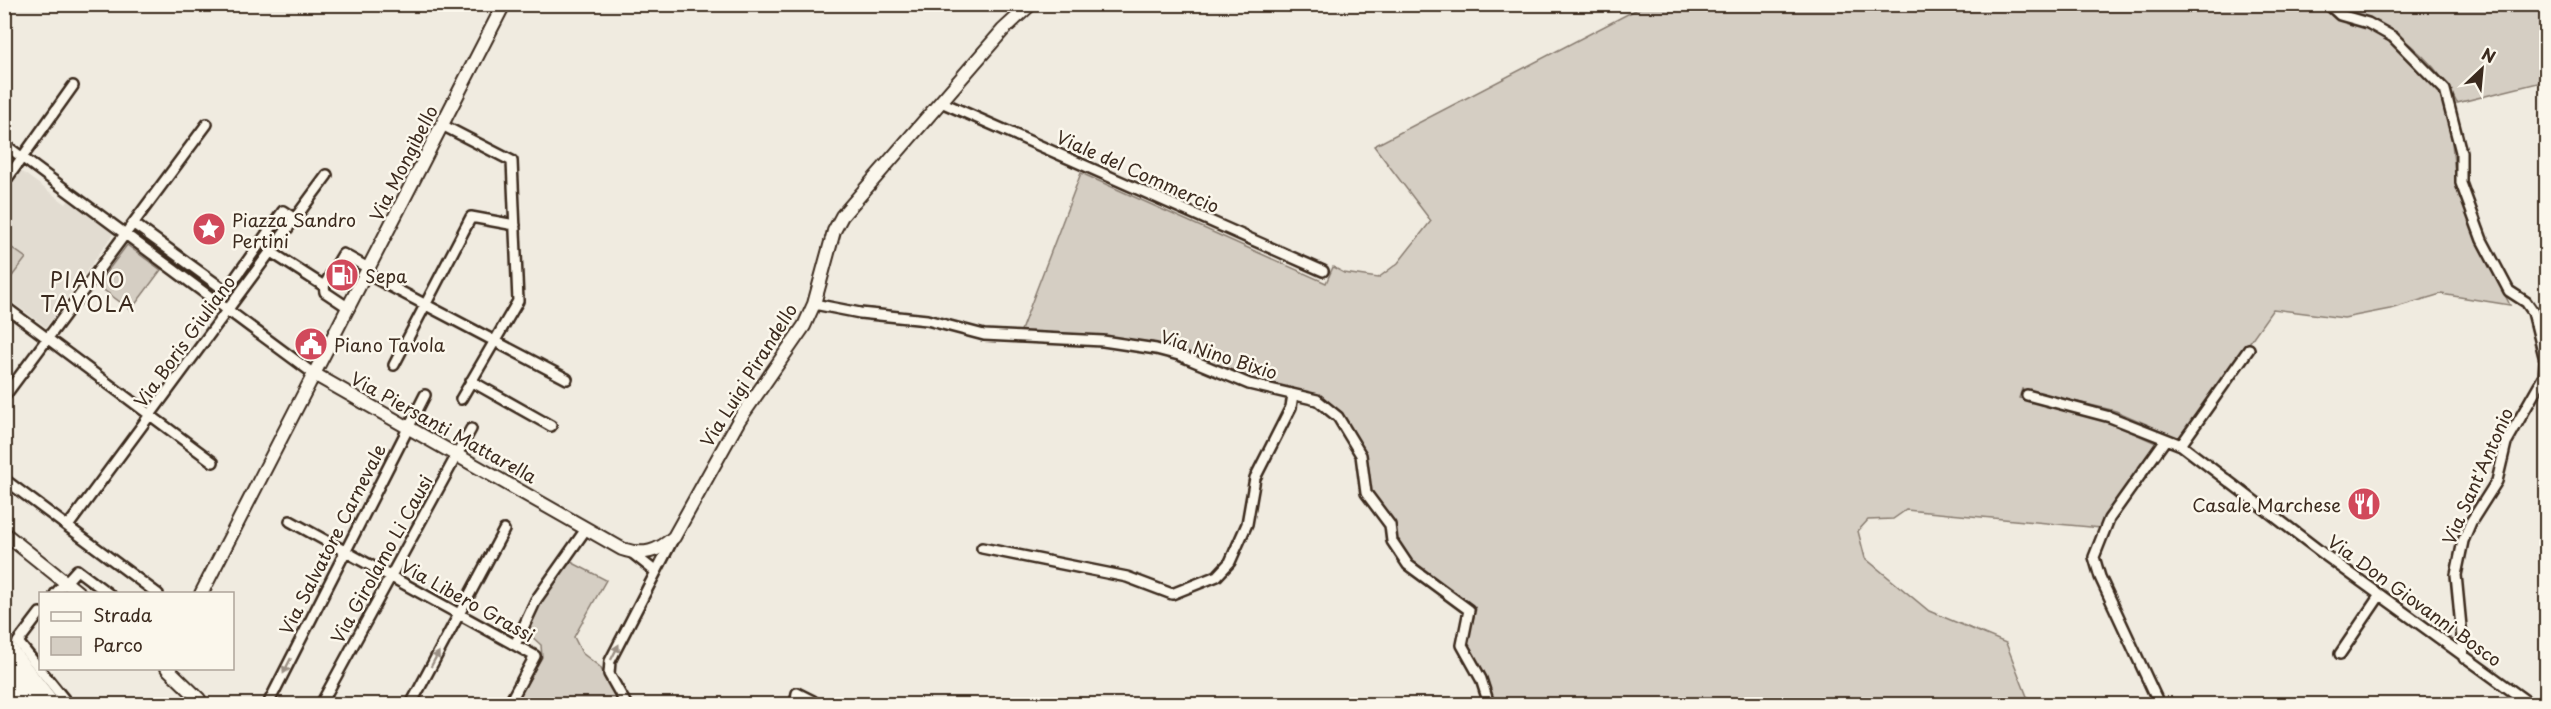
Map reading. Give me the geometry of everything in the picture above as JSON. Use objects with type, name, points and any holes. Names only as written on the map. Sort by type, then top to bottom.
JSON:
[{"type":"main road","points":[[11,642],[53,705]]},
{"type":"main road","points":[[4,661],[38,705]]},
{"type":"main road","points":[[4,675],[20,705]]},
{"type":"street","name":"Via Mongibello","points":[[202,592],[504,4]]},
{"type":"street","name":"Via Luigi Pirandello","points":[[626,705],[609,674],[610,661],[674,537],[739,420],[793,344],[814,304],[832,237],[842,216],[1008,24],[1030,4]]},
{"type":"street","name":"Via Sant'Antonio","points":[[2328,4],[2340,15],[2368,23],[2393,37],[2445,90],[2461,152],[2461,183],[2482,240],[2510,291],[2526,302],[2533,312],[2545,360],[2544,376],[2506,443],[2497,481],[2471,522],[2463,540],[2456,575],[2464,658]]},
{"type":"street","points":[[4,183],[73,86]]},
{"type":"street","name":"Viale del Commercio","points":[[941,102],[1323,271]]},
{"type":"street","points":[[4,397],[207,124]]},
{"type":"street","points":[[442,125],[512,161],[518,301],[461,399]]},
{"type":"street","name":"Via Piersanti Mattarella","points":[[4,144],[314,374],[457,453],[586,529],[631,552]]},
{"type":"street","name":"Via Boris Giuliano","points":[[68,526],[327,175]]},
{"type":"street","points":[[134,224],[226,291],[283,211],[295,219]]},
{"type":"street","points":[[394,365],[471,218],[515,225]]},
{"type":"street","points":[[271,252],[324,286]]},
{"type":"street","points":[[349,308],[325,292],[324,286],[343,254],[368,272],[425,305],[567,379]]},
{"type":"street","name":"Via Nino Bixio","points":[[814,304],[860,313],[927,320],[984,335],[1103,341],[1156,348],[1179,355],[1235,380],[1317,400],[1338,417],[1361,455],[1366,493],[1390,525],[1392,541],[1408,565],[1469,610],[1462,645],[1481,679],[1489,705]]},
{"type":"street","points":[[4,306],[213,462]]},
{"type":"street","points":[[2181,445],[2249,349]]},
{"type":"street","points":[[471,381],[551,426]]},
{"type":"street","name":"Via Salvatore Carnevale","points":[[272,702],[344,551],[424,395]]},
{"type":"street","points":[[982,548],[1127,577],[1172,594],[1217,576],[1230,562],[1248,524],[1255,478],[1291,407],[1293,395]]},
{"type":"street","name":"Via Don Giovanni Bosco","points":[[2027,395],[2110,417],[2181,445],[2380,596],[2530,705]]},
{"type":"street","name":"Via Girolamo Li Causi","points":[[321,705],[471,429]]},
{"type":"street","points":[[2159,705],[2100,577],[2094,557],[2109,519],[2166,439]]},
{"type":"street","points":[[4,479],[155,592]]},
{"type":"street","name":"Via Libero Grassi","points":[[290,521],[535,657],[509,705]]},
{"type":"street","points":[[514,645],[536,600],[586,529]]},
{"type":"street","points":[[411,705],[504,530]]},
{"type":"street","points":[[4,533],[78,592]]},
{"type":"street","points":[[631,552],[657,550],[674,537]]},
{"type":"street","points":[[631,552],[656,572]]},
{"type":"street","points":[[56,592],[64,581],[77,570],[106,592]]},
{"type":"street","points":[[2340,654],[2380,596]]},
{"type":"street","points":[[39,614],[11,642],[68,705]]},
{"type":"street","points":[[168,670],[201,702]]},
{"type":"street","points":[[182,670],[201,702]]},
{"type":"street","points":[[795,705],[797,693],[813,701]]},
{"type":"shaded area","points":[[21,171],[66,204],[69,200],[114,233],[46,327],[5,297],[5,194]]},
{"type":"green space","points":[[1647,4],[2320,5],[2334,17],[2372,29],[2389,38],[2436,82],[2448,101],[2456,184],[2477,240],[2510,305],[2441,294],[2390,309],[2344,318],[2273,309],[2181,439],[2116,411],[2022,389],[2019,398],[2106,421],[2156,443],[2109,511],[2101,528],[1906,510],[1893,519],[1868,520],[1858,531],[1865,558],[1929,611],[2006,643],[2030,704],[1495,704],[1485,678],[1466,646],[1476,609],[1419,570],[1398,544],[1372,495],[1366,456],[1343,418],[1317,394],[1237,377],[1194,356],[1152,342],[1020,333],[1081,173],[1326,283],[1333,267],[1344,273],[1378,278],[1398,263],[1431,221],[1374,146]]},
{"type":"green space","points":[[2334,5],[2546,5],[2546,81],[2457,103],[2443,79],[2412,46],[2388,29]]},
{"type":"green space","points":[[5,243],[26,258],[10,279],[5,275]]},
{"type":"green space","points":[[127,245],[161,270],[131,310],[97,285]]},
{"type":"green space","points":[[571,562],[606,580],[574,637],[582,653],[600,667],[620,704],[515,704],[542,657],[541,645],[528,633],[534,613],[551,586]]},
{"type":"place","name":"Piazza Sandro Pertini","points":[[209,229]]},
{"type":"place","name":"Sepa","points":[[342,275]]},
{"type":"place","name":"Piano Tavola","points":[[311,344]]},
{"type":"place","name":"Casale Marchese","points":[[2364,504]]},
{"type":"district","name":"PIANO TAVOLA","points":[[88,291]]}]
